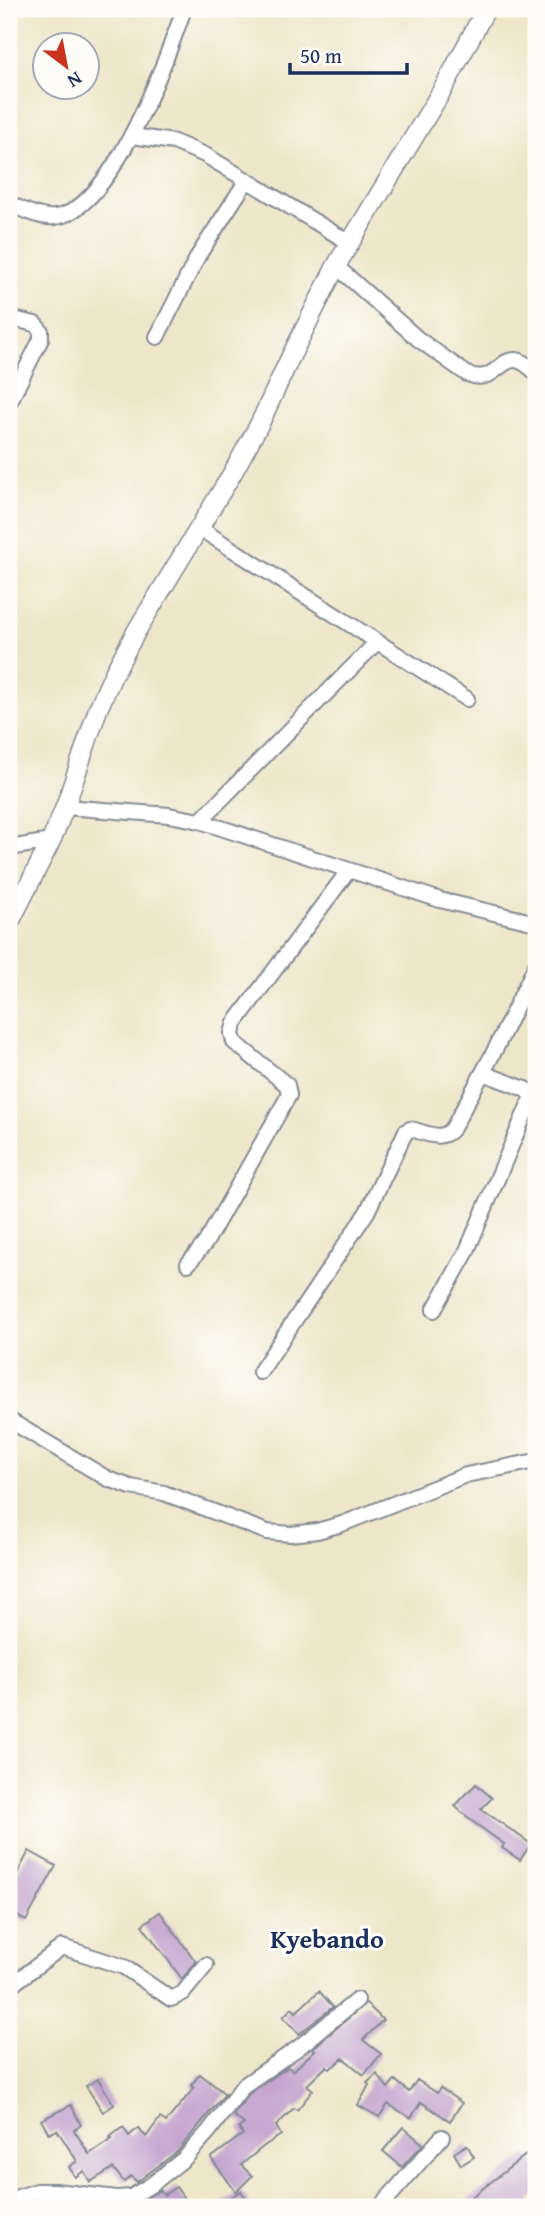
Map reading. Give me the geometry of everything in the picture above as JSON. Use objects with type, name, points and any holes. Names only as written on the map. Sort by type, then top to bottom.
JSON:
[{"type":"street","points":[[9,204],[38,215],[55,217],[75,210],[89,200],[132,136],[169,53],[184,9]]},
{"type":"street","points":[[9,924],[51,841],[97,709],[114,673],[260,423],[336,266],[443,89],[486,9]]},
{"type":"street","points":[[132,136],[174,142],[205,155],[350,243]]},
{"type":"street","points":[[157,337],[198,256],[247,180]]},
{"type":"street","points":[[336,266],[418,339],[467,374],[476,378],[486,376],[516,360],[536,373]]},
{"type":"street","points":[[9,318],[35,324],[41,331],[41,339],[9,403]]},
{"type":"street","points":[[199,528],[467,699]]},
{"type":"street","points":[[200,821],[377,642]]},
{"type":"street","points":[[65,807],[169,815],[200,821],[440,900],[535,922]]},
{"type":"street","points":[[9,848],[51,841]]},
{"type":"street","points":[[188,1264],[206,1242],[289,1095],[288,1085],[234,1042],[232,1033],[235,1023],[349,870]]},
{"type":"street","points":[[260,1372],[367,1212],[406,1132],[410,1129],[441,1137],[447,1135],[482,1073],[536,965]]},
{"type":"street","points":[[434,1310],[466,1253],[531,1099],[525,1089],[482,1073]]},
{"type":"street","points":[[9,1420],[108,1479],[131,1487],[164,1493],[267,1532],[291,1534],[342,1524],[466,1475],[536,1461]]},
{"type":"street","points":[[9,1987],[62,1947],[124,1967],[171,1999],[183,1993],[206,1965]]},
{"type":"street","points":[[9,2200],[37,2191],[131,2197],[185,2158],[209,2132],[243,2086],[298,2049],[357,2000]]},
{"type":"street","points":[[380,2207],[442,2137]]},
{"type":"building","points":[[476,1784],[492,1798],[481,1809],[531,1844],[520,1860],[502,1848],[504,1844],[455,1806]]},
{"type":"building","points":[[29,1851],[56,1866],[26,1921],[9,1912],[9,1889]]},
{"type":"building","points":[[160,1912],[196,1962],[182,1979],[142,1925]]},
{"type":"building","points":[[319,1991],[333,2007],[299,2034],[283,2017],[292,2008],[296,2012]]},
{"type":"building","points":[[366,2003],[383,2020],[363,2040],[381,2054],[364,2075],[343,2058],[330,2069],[327,2066],[307,2085],[313,2090],[297,2110],[294,2108],[276,2126],[281,2135],[241,2165],[252,2176],[236,2192],[211,2158],[243,2134],[239,2128],[244,2124],[233,2115],[250,2093],[288,2067],[293,2071],[315,2050],[313,2048]]},
{"type":"building","points":[[200,2074],[225,2094],[178,2151],[137,2182],[131,2176],[124,2182],[113,2168],[90,2182],[84,2171],[75,2177],[69,2167],[77,2161],[57,2130],[49,2134],[41,2120],[71,2105],[81,2125],[74,2130],[89,2154],[112,2139],[110,2137],[123,2127],[129,2136],[138,2128],[146,2137],[160,2118],[166,2122],[194,2088],[191,2085]]},
{"type":"building","points":[[377,2074],[388,2088],[395,2080],[409,2092],[417,2080],[437,2093],[440,2088],[462,2103],[450,2121],[421,2102],[411,2118],[388,2104],[379,2117],[358,2105],[369,2085],[367,2083]]},
{"type":"building","points":[[98,2079],[114,2105],[103,2112],[86,2086]]},
{"type":"building","points":[[403,2127],[423,2144],[402,2167],[383,2151]]},
{"type":"building","points":[[467,2145],[474,2157],[461,2165],[454,2153]]},
{"type":"building","points":[[527,2154],[536,2166],[536,2195],[530,2200],[535,2207],[459,2207]]},
{"type":"building","points":[[176,2187],[190,2207],[132,2207],[160,2190],[164,2195]]},
{"type":"building","points":[[241,2191],[252,2207],[215,2207]]},
{"type":"district","name":"Kyebando","points":[[327,1939]]}]
